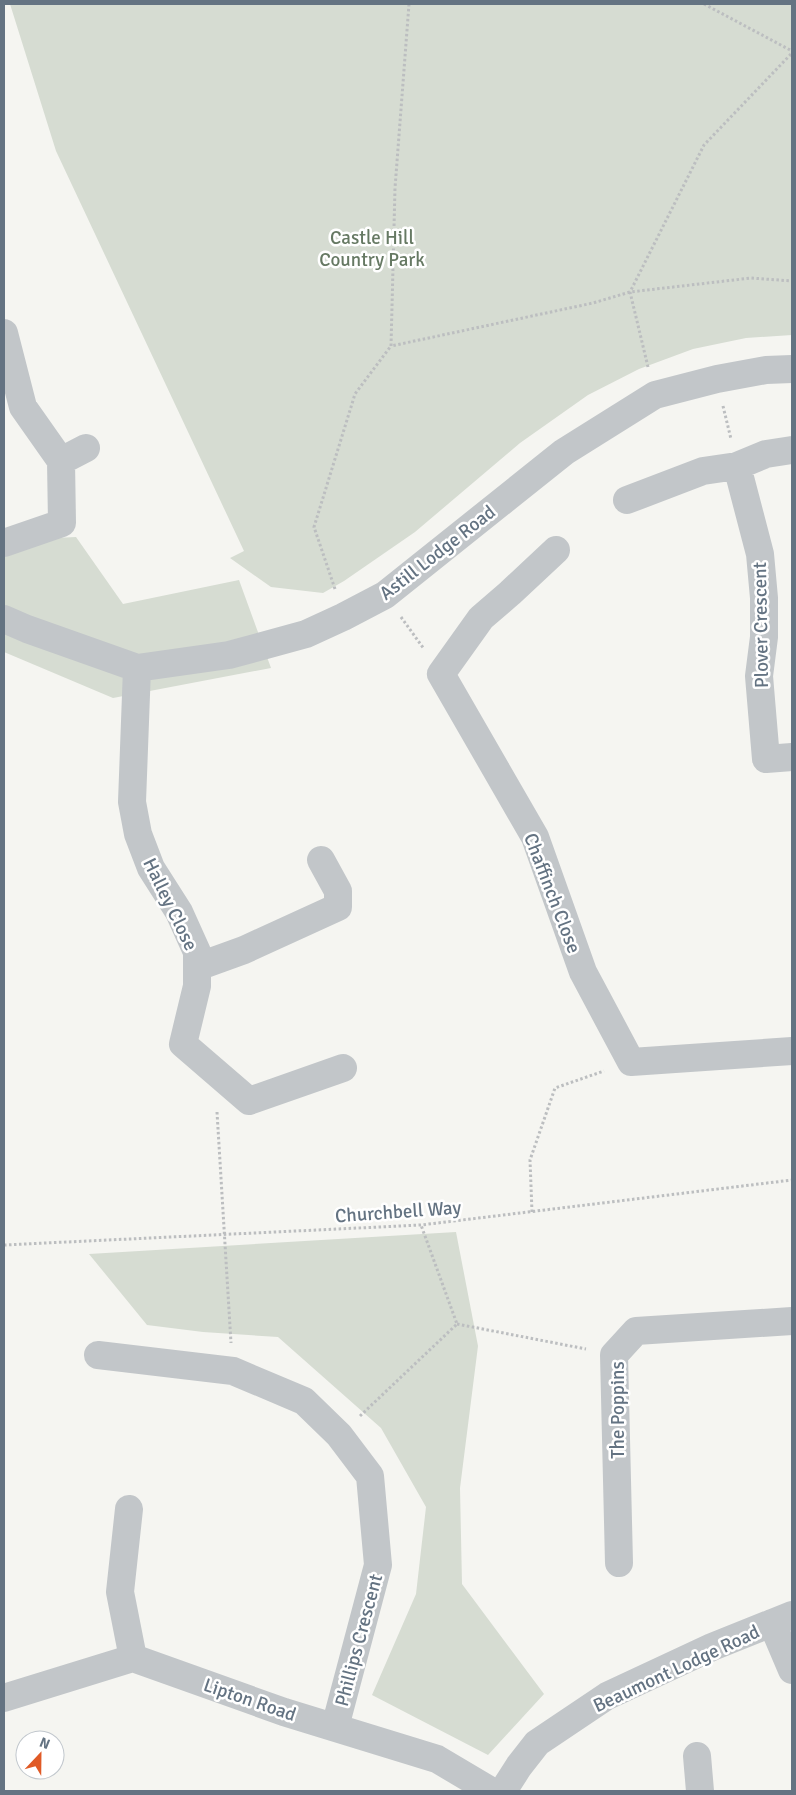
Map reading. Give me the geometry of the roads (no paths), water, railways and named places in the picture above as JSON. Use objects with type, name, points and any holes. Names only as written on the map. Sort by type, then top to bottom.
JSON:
[{"type":"street","points":[[4,333],[23,406],[61,461],[62,523],[4,543]]},
{"type":"street","name":"Astill Lodge Road","points":[[4,619],[137,668],[229,655],[306,634],[385,595],[564,452],[655,395],[717,379],[766,370],[792,369]]},
{"type":"street","points":[[61,461],[86,448]]},
{"type":"street","points":[[627,500],[703,471],[737,466],[766,454],[792,450]]},
{"type":"street","name":"Plover Crescent","points":[[737,466],[760,554],[764,598],[764,637],[759,676],[766,759],[792,757]]},
{"type":"street","name":"Chaffinch Close","points":[[556,550],[481,618],[442,674],[535,838],[583,972],[631,1062],[792,1052]]},
{"type":"street","name":"Halley Close","points":[[137,668],[132,802],[138,834],[151,868],[179,912],[197,952],[197,986],[183,1044],[249,1101],[343,1068]]},
{"type":"street","points":[[197,967],[244,950],[338,907],[338,891],[321,860]]},
{"type":"street","name":"The Poppins","points":[[619,1563],[614,1355],[636,1331],[792,1321]]},
{"type":"street","name":"Phillips Crescent","points":[[98,1355],[233,1371],[304,1401],[340,1435],[370,1476],[378,1565],[335,1727]]},
{"type":"street","points":[[4,1698],[133,1658],[120,1592],[129,1509]]},
{"type":"street","points":[[782,1619],[792,1670]]},
{"type":"street","name":"Beaumont Lodge Road","points":[[503,1791],[537,1743],[607,1696],[712,1647],[782,1619]]},
{"type":"street","name":"Lipton Road","points":[[133,1658],[284,1712],[437,1759],[491,1791]]},
{"type":"street","points":[[697,1756],[700,1791]]},
{"type":"park label","name":"Castle Hill Country Park","points":[[372,248]]}]
